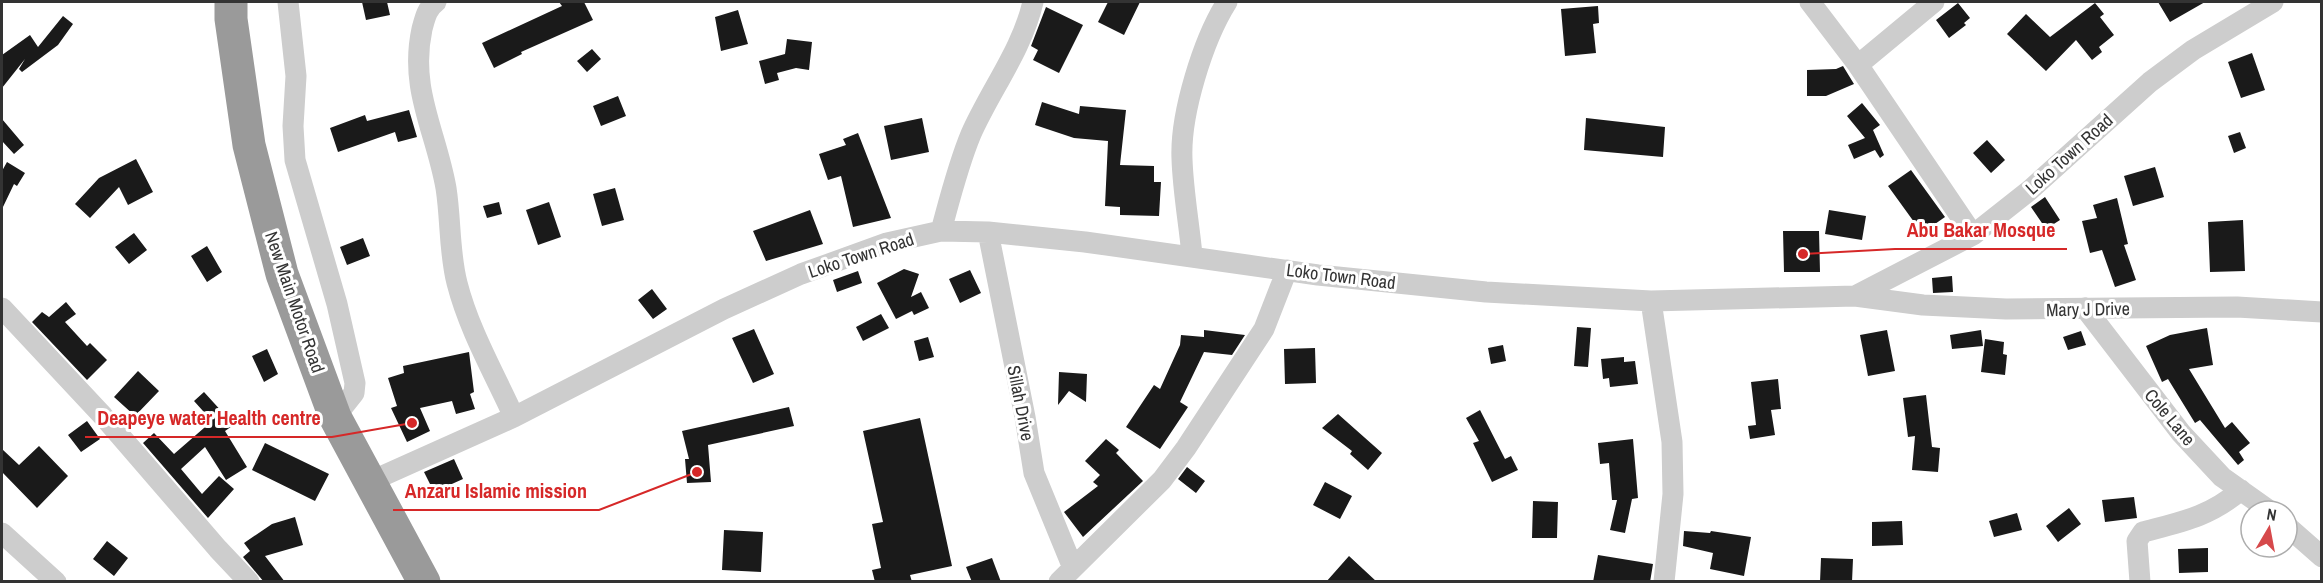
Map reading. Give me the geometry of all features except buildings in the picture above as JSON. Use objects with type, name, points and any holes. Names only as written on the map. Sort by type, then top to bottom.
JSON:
[{"type":"highway","name":"New Main Motor Road","points":[[217,2],[216,20],[235,147],[266,278],[324,425],[373,524],[406,582]]},
{"type":"highway","name":"New Main Motor Road","points":[[231,2],[231,19],[249,145],[282,274],[335,417],[424,582]]},
{"type":"street","points":[[288,2],[296,76],[293,126],[295,160],[337,304],[355,383],[354,393],[335,417]]},
{"type":"street","points":[[436,2],[428,10],[420,39],[417,63],[421,96],[446,188],[457,283],[471,326],[513,417]]},
{"type":"street","points":[[941,231],[958,168],[971,134],[1018,48],[1033,2]]},
{"type":"street","points":[[1192,255],[1182,157],[1192,82],[1219,15],[1227,2]]},
{"type":"street","points":[[1810,2],[1858,65],[1973,235]]},
{"type":"street","points":[[1858,65],[1934,2]]},
{"type":"street","name":"Loko Town Road","points":[[369,482],[513,417],[724,309],[801,274],[886,243],[941,231],[988,232],[1192,255],[1287,270],[1486,292],[1651,302],[1855,296],[1973,235],[2030,190],[2150,82],[2193,50],[2273,2]]},
{"type":"street","name":"Sillah Drive","points":[[988,232],[1034,473],[1066,575]]},
{"type":"street","points":[[1066,575],[1162,480],[1186,448],[1264,329],[1287,270]]},
{"type":"street","name":"Mary J Drive","points":[[1855,296],[1923,305],[2034,310],[2237,307],[2322,312]]},
{"type":"street","points":[[1651,302],[1672,442],[1673,494],[1664,582]]},
{"type":"street","points":[[2,308],[103,416],[249,582]]},
{"type":"street","name":"Cole Lane","points":[[2085,308],[2181,433],[2222,477],[2253,499]]},
{"type":"street","points":[[2140,582],[2137,541],[2143,532],[2203,516],[2221,506],[2241,490]]},
{"type":"street","points":[[2,533],[56,582]]},
{"type":"street","points":[[2299,537],[2322,557]]},
{"type":"place","name":"Abu Bakar Mosque","points":[[1803,254]]},
{"type":"place","name":"Deapeye water Health centre","points":[[412,423]]},
{"type":"place","name":"Anzaru Islamic mission","points":[[697,472]]}]
